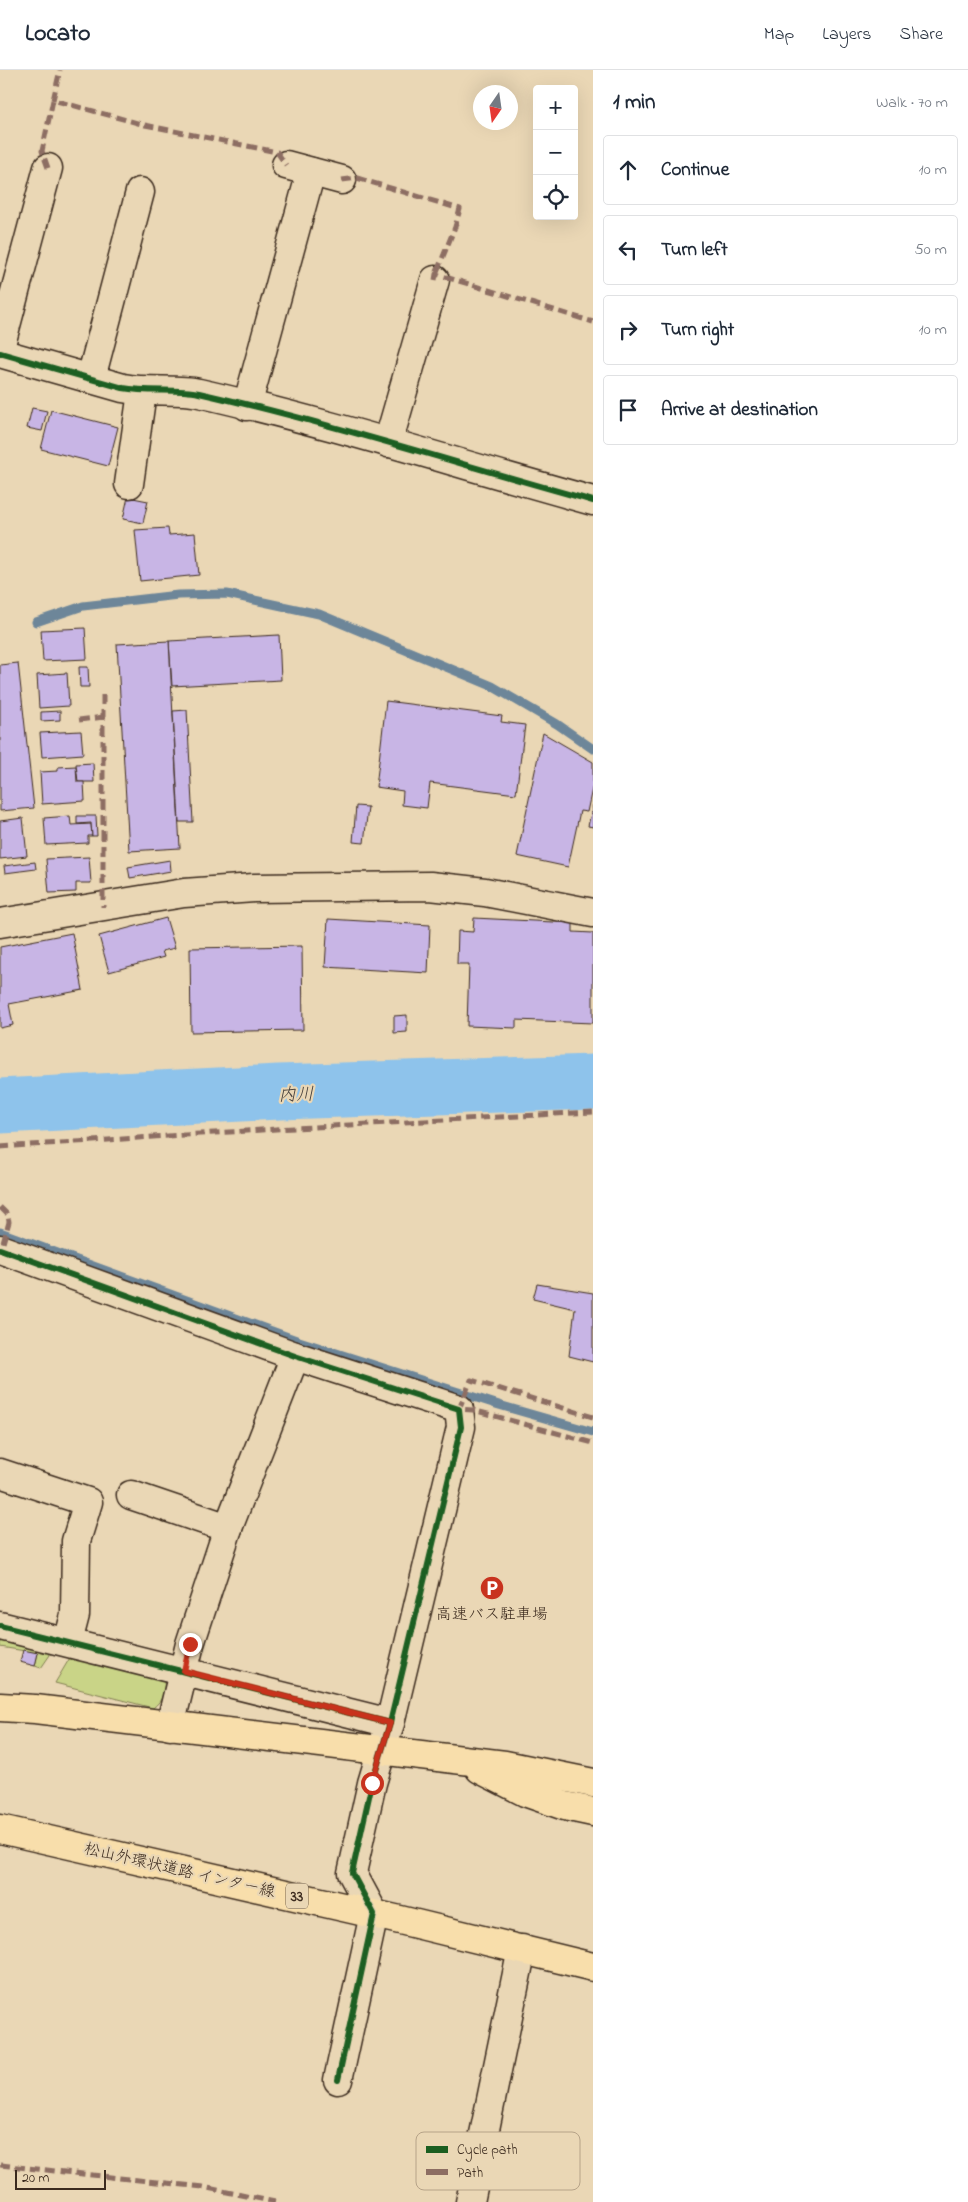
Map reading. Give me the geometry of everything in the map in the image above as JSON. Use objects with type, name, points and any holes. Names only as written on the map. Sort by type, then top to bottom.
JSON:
[{"type":"highway","points":[[0,1707],[504,1765],[593,1783]]},
{"type":"highway","points":[[453,1760],[484,1771],[525,1792],[565,1806],[593,1812]]},
{"type":"highway","name":"松山外環状道路 インター線","points":[[0,1829],[65,1842],[593,1967]]},
{"type":"street","points":[[0,348],[48,168]]},
{"type":"street","points":[[247,406],[299,168],[342,180]]},
{"type":"street","points":[[91,378],[140,192]]},
{"type":"street","points":[[388,443],[435,280]]},
{"type":"street","points":[[0,353],[142,392],[196,393],[388,443],[593,501]]},
{"type":"street","points":[[129,484],[142,392]]},
{"type":"street","points":[[0,923],[184,893],[274,888],[430,886],[485,892],[593,913]]},
{"type":"street","points":[[0,1249],[294,1356],[459,1409],[461,1427],[352,1872],[374,1914],[338,2080]]},
{"type":"street","points":[[170,1726],[190,1644],[228,1528],[294,1356]]},
{"type":"street","points":[[0,1473],[88,1502],[76,1541],[75,1615],[68,1642]]},
{"type":"street","points":[[131,1495],[228,1528]]},
{"type":"street","points":[[0,1626],[390,1723]]},
{"type":"street","points":[[484,2132],[522,1949]]},
{"type":"green space","points":[[0,1639],[52,1652],[41,1668],[35,1666],[38,1653],[0,1647]]},
{"type":"green space","points":[[71,1656],[164,1680],[164,1692],[161,1699],[153,1708],[55,1683]]},
{"type":"building","points":[[32,408],[47,411],[42,431],[27,428]]},
{"type":"building","points":[[51,410],[118,427],[108,466],[41,449]]},
{"type":"building","points":[[128,497],[148,501],[143,523],[123,519]]},
{"type":"building","points":[[168,528],[169,535],[195,533],[199,575],[140,581],[135,530]]},
{"type":"building","points":[[85,628],[87,659],[43,661],[41,630]]},
{"type":"building","points":[[279,635],[281,680],[172,686],[169,641]]},
{"type":"building","points":[[169,641],[180,848],[129,851],[117,644]]},
{"type":"building","points":[[18,663],[34,808],[0,811],[0,665]]},
{"type":"building","points":[[79,667],[88,667],[89,687],[80,687]]},
{"type":"building","points":[[67,673],[69,706],[39,708],[37,675]]},
{"type":"building","points":[[386,701],[502,716],[501,722],[525,725],[516,794],[430,783],[427,808],[402,805],[403,791],[376,787]]},
{"type":"building","points":[[187,710],[193,822],[179,822],[173,711]]},
{"type":"building","points":[[60,711],[60,720],[41,721],[41,712]]},
{"type":"building","points":[[81,731],[83,754],[42,757],[40,733]]},
{"type":"building","points":[[543,733],[593,762],[593,784],[587,812],[580,811],[568,867],[517,856]]},
{"type":"building","points":[[93,763],[94,782],[78,782],[76,764]]},
{"type":"building","points":[[76,766],[77,782],[84,782],[85,801],[42,804],[40,772],[58,771],[58,767]]},
{"type":"building","points":[[593,805],[593,827],[588,826]]},
{"type":"building","points":[[356,806],[368,807],[364,843],[353,842]]},
{"type":"building","points":[[70,816],[71,825],[91,824],[92,836],[88,836],[88,843],[46,845],[44,818]]},
{"type":"building","points":[[77,816],[96,816],[97,836],[92,836],[91,823],[77,824]]},
{"type":"building","points":[[23,818],[27,856],[0,859],[0,821]]},
{"type":"building","points":[[89,857],[91,883],[76,883],[76,892],[49,893],[46,859]]},
{"type":"building","points":[[170,860],[171,871],[130,878],[128,867]]},
{"type":"building","points":[[35,862],[36,869],[5,873],[4,866]]},
{"type":"building","points":[[166,918],[175,948],[162,951],[164,957],[109,972],[99,936]]},
{"type":"building","points":[[474,918],[573,923],[573,932],[593,933],[593,1023],[516,1020],[516,1028],[467,1026],[469,964],[457,964],[458,931],[473,932]]},
{"type":"building","points":[[328,919],[430,925],[428,973],[325,967]]},
{"type":"building","points":[[72,933],[83,990],[9,1004],[13,1025],[0,1028],[0,947]]},
{"type":"building","points":[[302,946],[303,1030],[191,1032],[190,948]]},
{"type":"building","points":[[407,1015],[407,1032],[394,1033],[394,1016]]},
{"type":"building","points":[[537,1284],[593,1293],[593,1362],[569,1356],[575,1309],[533,1299]]},
{"type":"building","points":[[23,1650],[38,1653],[35,1666],[20,1662]]},
{"type":"waterway","points":[[36,622],[83,606],[178,595],[227,594],[319,614],[492,686],[557,724],[593,749]]},
{"type":"waterway","name":"内川","points":[[0,1106],[279,1092],[593,1082]]},
{"type":"waterway","points":[[0,1232],[299,1341],[499,1405],[593,1432]]},
{"type":"marked path","points":[[53,100],[60,70]]},
{"type":"marked path","points":[[48,168],[42,151],[53,100],[145,125],[277,152],[286,165]]},
{"type":"marked path","points":[[342,180],[357,178],[460,209],[455,227],[436,274]]},
{"type":"marked path","points":[[435,280],[436,274],[593,322]]},
{"type":"marked path","points":[[103,695],[103,907]]},
{"type":"marked path","points":[[79,720],[104,717]]},
{"type":"marked path","points":[[0,1147],[276,1129],[593,1112]]},
{"type":"marked path","points":[[0,1207],[8,1215],[9,1222],[1,1250]]},
{"type":"marked path","points":[[593,1417],[471,1380],[459,1409],[473,1410],[593,1443]]},
{"type":"marked path","points":[[0,2165],[203,2187],[275,2202]]},
{"type":"cycle path","points":[[0,353],[123,388],[199,393],[248,405],[593,501]]},
{"type":"cycle path","points":[[0,1249],[295,1356],[459,1409],[461,1427],[390,1723]]},
{"type":"cycle path","points":[[0,1626],[390,1723],[372,1783],[352,1873],[374,1914],[338,2080]]},
{"type":"place","name":"高速バス駐車場","points":[[492,1588]]},
{"type":"route","points":[[190,1644],[184,1671],[390,1723],[372,1783]]}]
